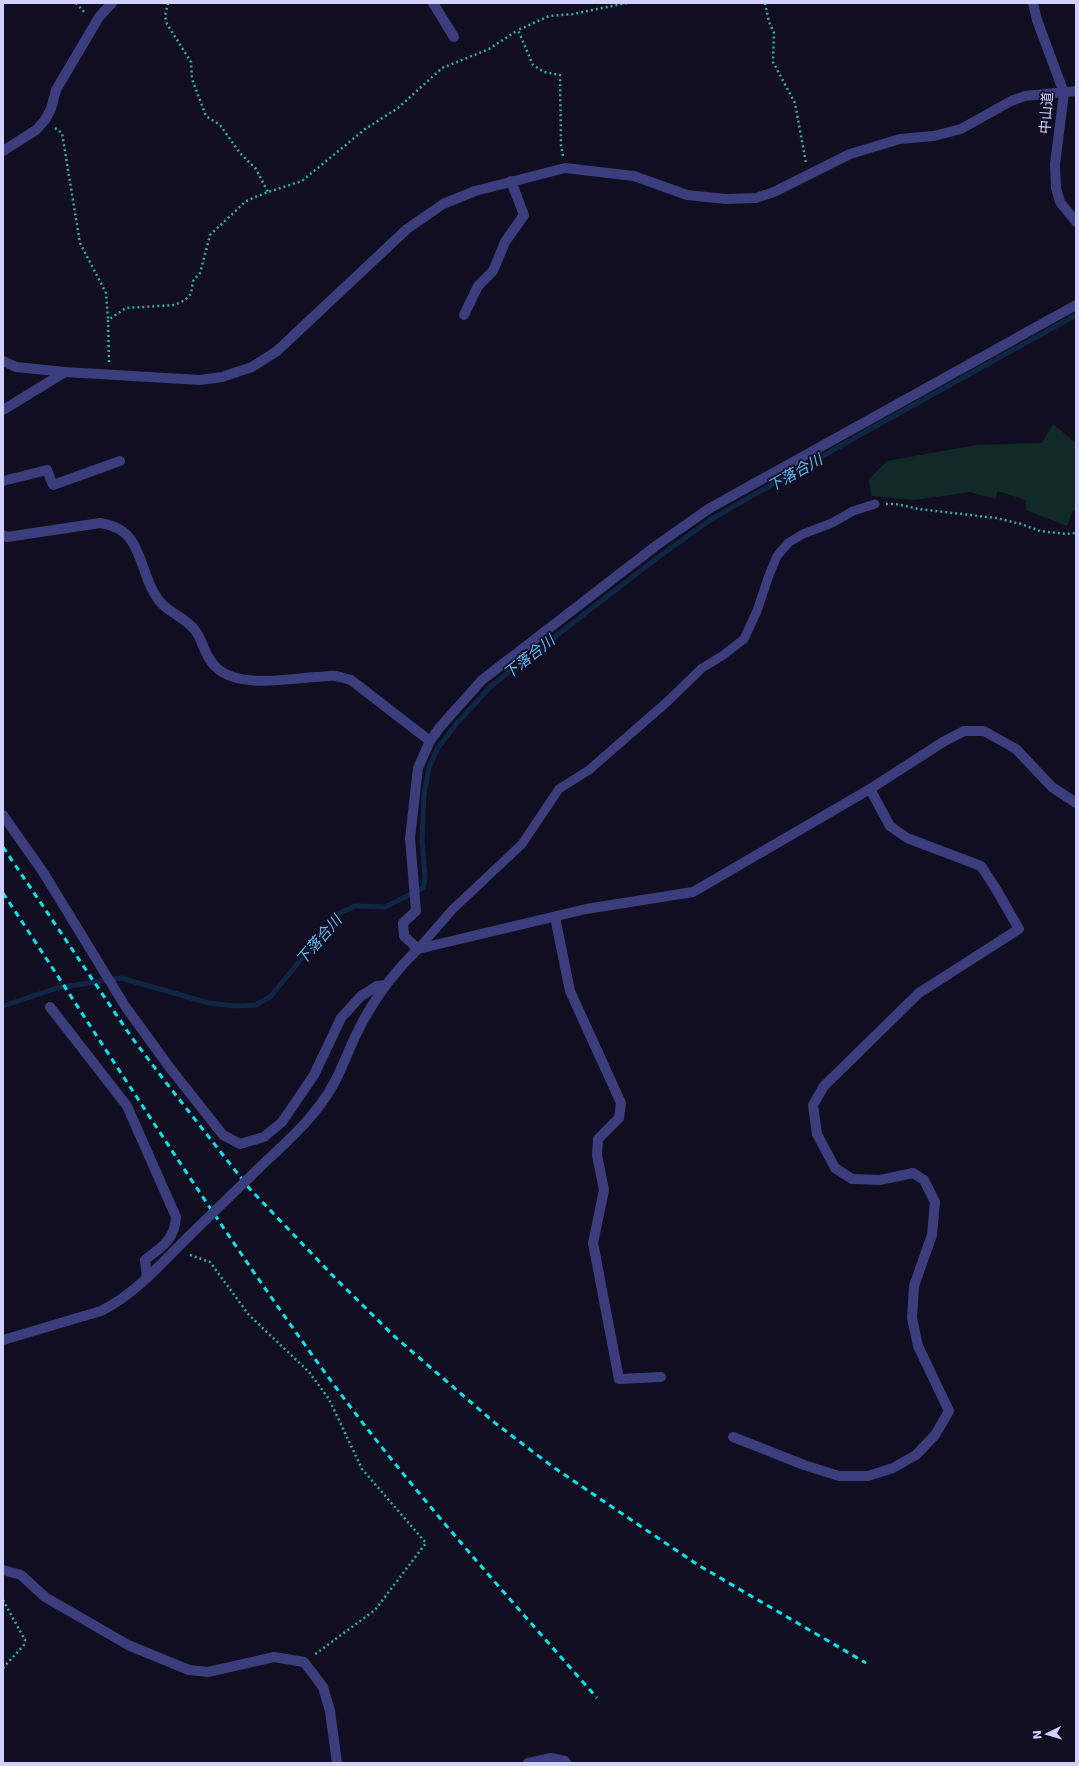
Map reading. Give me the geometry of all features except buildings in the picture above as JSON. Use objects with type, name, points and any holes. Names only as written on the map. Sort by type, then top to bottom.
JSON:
[{"type":"street","points":[[3,151],[36,130],[45,120],[51,109],[56,90],[98,17],[112,3]]},
{"type":"street","points":[[433,3],[454,37]]},
{"type":"street","name":"中山道","points":[[1033,3],[1037,20],[1064,93],[1055,164],[1056,188],[1060,202],[1076,222]]},
{"type":"street","points":[[3,361],[16,367],[65,372],[200,380],[222,377],[252,366],[277,351],[406,228],[443,204],[475,191],[565,168],[634,176],[687,195],[726,198],[756,198],[774,192],[850,154],[900,138],[934,136],[961,129],[1011,101],[1025,96],[1076,91]]},
{"type":"street","points":[[464,315],[478,286],[493,271],[505,242],[524,215],[511,181]]},
{"type":"street","points":[[418,950],[404,936],[403,923],[416,911],[410,838],[418,768],[430,741],[440,727],[482,680],[657,545],[710,508],[1076,305]]},
{"type":"street","points":[[3,410],[65,372]]},
{"type":"street","points":[[3,481],[47,470],[53,485],[120,461]]},
{"type":"street","points":[[3,535],[7,537],[100,522],[113,524],[125,531],[134,544],[151,588],[162,604],[196,632],[207,658],[218,670],[237,678],[258,680],[336,676],[351,680],[430,741]]},
{"type":"street","points":[[3,1340],[101,1311],[115,1304],[147,1278],[314,1112],[333,1085],[356,1034],[386,985],[398,969],[418,950],[586,909],[693,892],[870,790],[943,742],[964,731],[984,731],[1016,749],[1052,787],[1076,803]]},
{"type":"street","points":[[733,1437],[804,1465],[839,1476],[868,1476],[893,1468],[916,1455],[935,1435],[949,1410],[918,1346],[912,1318],[914,1286],[932,1234],[935,1202],[924,1180],[913,1173],[880,1180],[852,1179],[835,1168],[817,1134],[813,1105],[824,1086],[918,993],[1018,929],[996,888],[981,866],[907,838],[890,826],[870,790]]},
{"type":"street","points":[[3,815],[42,872],[101,966],[113,988],[170,1068],[223,1135],[240,1144],[264,1137],[282,1122],[314,1075],[341,1018],[361,996],[377,986],[386,985]]},
{"type":"street","points":[[555,917],[570,991],[621,1103],[619,1118],[598,1140],[596,1155],[604,1190],[593,1243],[619,1379],[661,1377]]},
{"type":"street","points":[[50,1007],[127,1106],[176,1217],[176,1227],[171,1238],[145,1260],[147,1278]]},
{"type":"street","points":[[3,1570],[21,1575],[45,1597],[128,1645],[189,1670],[208,1672],[274,1656],[304,1662],[323,1687],[330,1711],[337,1763]]},
{"type":"street","points":[[528,1763],[550,1758],[565,1761],[566,1763]]},
{"type":"lane","points":[[418,950],[452,910],[522,844],[559,789],[589,770],[667,702],[702,668],[722,656],[744,639],[757,611],[777,556],[788,543],[803,534],[832,523],[853,511],[875,504]]},
{"type":"path","points":[[76,3],[85,13],[89,10]]},
{"type":"path","points":[[168,3],[164,16],[167,24],[191,62],[192,79],[206,116],[214,123],[220,124],[240,153],[256,169],[268,192]]},
{"type":"path","points":[[108,320],[126,308],[176,306],[185,300],[191,294],[193,281],[200,273],[210,235],[246,201],[302,181],[365,129],[398,108],[442,68],[489,49],[518,30],[548,16],[573,14],[627,3]]},
{"type":"path","points":[[765,3],[769,22],[774,33],[774,62],[795,103],[804,159],[810,174]]},
{"type":"path","points":[[518,30],[533,65],[544,72],[560,75],[561,145],[565,168]]},
{"type":"path","points":[[45,120],[62,133],[80,244],[106,293],[109,374]]},
{"type":"path","points":[[875,504],[896,504],[918,509],[996,518],[1021,524],[1040,531],[1066,534],[1076,533]]},
{"type":"path","points":[[185,1259],[191,1254],[210,1262],[249,1315],[309,1372],[329,1399],[362,1469],[426,1543],[375,1610],[304,1662]]},
{"type":"path","points":[[3,1600],[25,1640],[24,1645],[3,1668]]},
{"type":"green space","points":[[1053,424],[1076,443],[1076,511],[1073,510],[1067,526],[1026,510],[1026,500],[998,491],[995,499],[970,492],[914,500],[871,496],[869,479],[887,461],[976,445],[1042,443]]},
{"type":"waterway","name":"下落合川","points":[[3,1006],[57,988],[121,978],[209,1003],[236,1006],[256,1005],[271,996],[338,914],[355,906],[385,907],[423,888],[425,878],[422,840],[424,794],[429,768],[437,749],[457,723],[491,686],[657,558],[713,518],[1076,315]]},
{"type":"railway","points":[[3,847],[130,1035],[249,1188],[336,1279],[394,1336],[495,1423],[553,1467],[698,1565],[866,1663]]},
{"type":"railway","points":[[3,893],[242,1256],[326,1374],[390,1458],[424,1499],[597,1698]]}]
